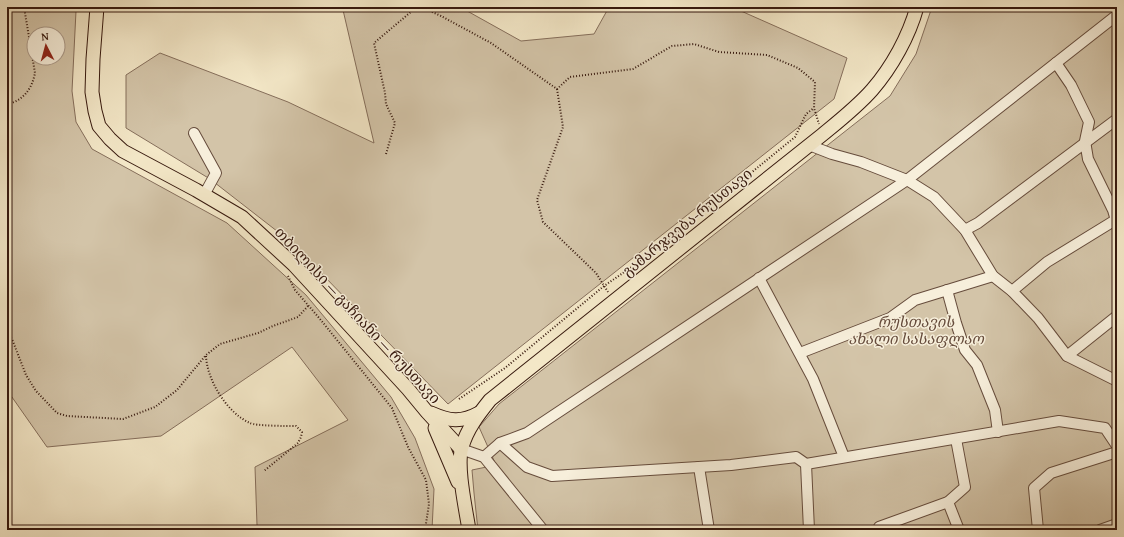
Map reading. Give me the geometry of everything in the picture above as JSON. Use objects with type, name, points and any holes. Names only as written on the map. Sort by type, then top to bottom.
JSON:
[{"type":"main road","name":"თბილისი — გაჩიანი — რუსთავი","points":[[97,7],[92,92],[99,126],[123,151],[242,217],[286,258],[408,389],[461,449]]},
{"type":"main road","name":"გამარჯვება-რუსთავი","points":[[461,449],[470,428],[479,413],[490,400],[850,112],[872,90],[887,71],[914,19],[917,7]]},
{"type":"main road","points":[[427,412],[446,420],[472,417],[479,413]]},
{"type":"main road","points":[[427,412],[440,437],[464,499]]},
{"type":"main road","points":[[461,449],[461,478],[470,530]]},
{"type":"street","points":[[484,457],[500,443],[527,433],[906,180],[1117,15]]},
{"type":"street","points":[[1012,291],[1047,262],[1117,221],[1088,159],[1085,142],[1089,122],[1071,85],[1056,63]]},
{"type":"street","points":[[965,230],[978,223],[1117,119]]},
{"type":"street","points":[[194,133],[216,173],[204,195]]},
{"type":"street","points":[[809,145],[832,154],[861,162],[906,180],[934,197],[965,230],[993,276],[1012,291],[1038,318],[1067,356],[1117,381]]},
{"type":"street","points":[[800,353],[890,318],[915,300],[993,276]]},
{"type":"street","points":[[759,278],[813,379],[844,458]]},
{"type":"street","points":[[947,290],[965,350],[977,366],[995,410],[998,432]]},
{"type":"street","points":[[1067,356],[1117,316]]},
{"type":"street","points":[[500,443],[528,467],[552,476],[731,465],[796,457],[806,464],[1059,422],[1105,428],[1117,446]]},
{"type":"street","points":[[880,530],[879,528],[948,502],[965,487],[956,439]]},
{"type":"street","points":[[461,449],[484,457],[543,530]]},
{"type":"street","points":[[1038,530],[1034,488],[1051,473],[1117,452]]},
{"type":"street","points":[[806,464],[810,530]]},
{"type":"street","points":[[698,467],[709,530]]},
{"type":"street","points":[[948,502],[959,530]]},
{"type":"street","points":[[1100,530],[1117,524]]},
{"type":"path","points":[[7,104],[14,103],[27,93],[33,83],[35,73],[24,7]]},
{"type":"path","points":[[52,7],[59,10],[66,9],[67,7]]},
{"type":"path","points":[[386,154],[395,123],[386,104],[385,92],[374,43],[412,11],[426,9],[491,43],[557,89],[563,127],[537,200],[543,222],[596,273],[614,301]]},
{"type":"path","points":[[557,89],[570,77],[633,69],[672,46],[694,44],[719,52],[767,55],[798,68],[815,82],[814,108],[822,135]]},
{"type":"path","points":[[459,399],[505,368],[604,286],[655,251],[795,136],[806,114],[814,108]]},
{"type":"path","points":[[286,258],[285,270],[294,290],[392,408],[408,447],[426,480],[429,504],[424,530]]},
{"type":"path","points":[[7,333],[12,339],[26,375],[36,391],[57,413],[67,416],[123,419],[155,406],[177,390],[206,355],[220,344],[258,334],[273,326],[298,317],[308,306]]},
{"type":"path","points":[[206,355],[206,364],[212,382],[232,412],[251,424],[296,426],[302,432],[302,437],[298,443],[264,471]]},
{"type":"green space","points":[[7,7],[52,7],[76,11],[72,91],[76,122],[92,149],[227,223],[306,295],[391,397],[415,438],[434,489],[432,530],[265,530],[257,525],[255,467],[348,420],[292,347],[161,436],[47,447],[7,390]]},
{"type":"green space","points":[[358,7],[460,7],[521,41],[594,34],[609,7],[735,7],[847,58],[834,99],[448,404],[291,242],[210,179],[126,128],[126,75],[160,53],[288,102],[374,143],[343,10]]},
{"type":"green space","name":"რუსთავის ახალი სასაფლაო","points":[[932,7],[1117,7],[1117,530],[478,530],[472,470],[496,465],[479,427],[499,404],[890,96],[916,54]]}]
